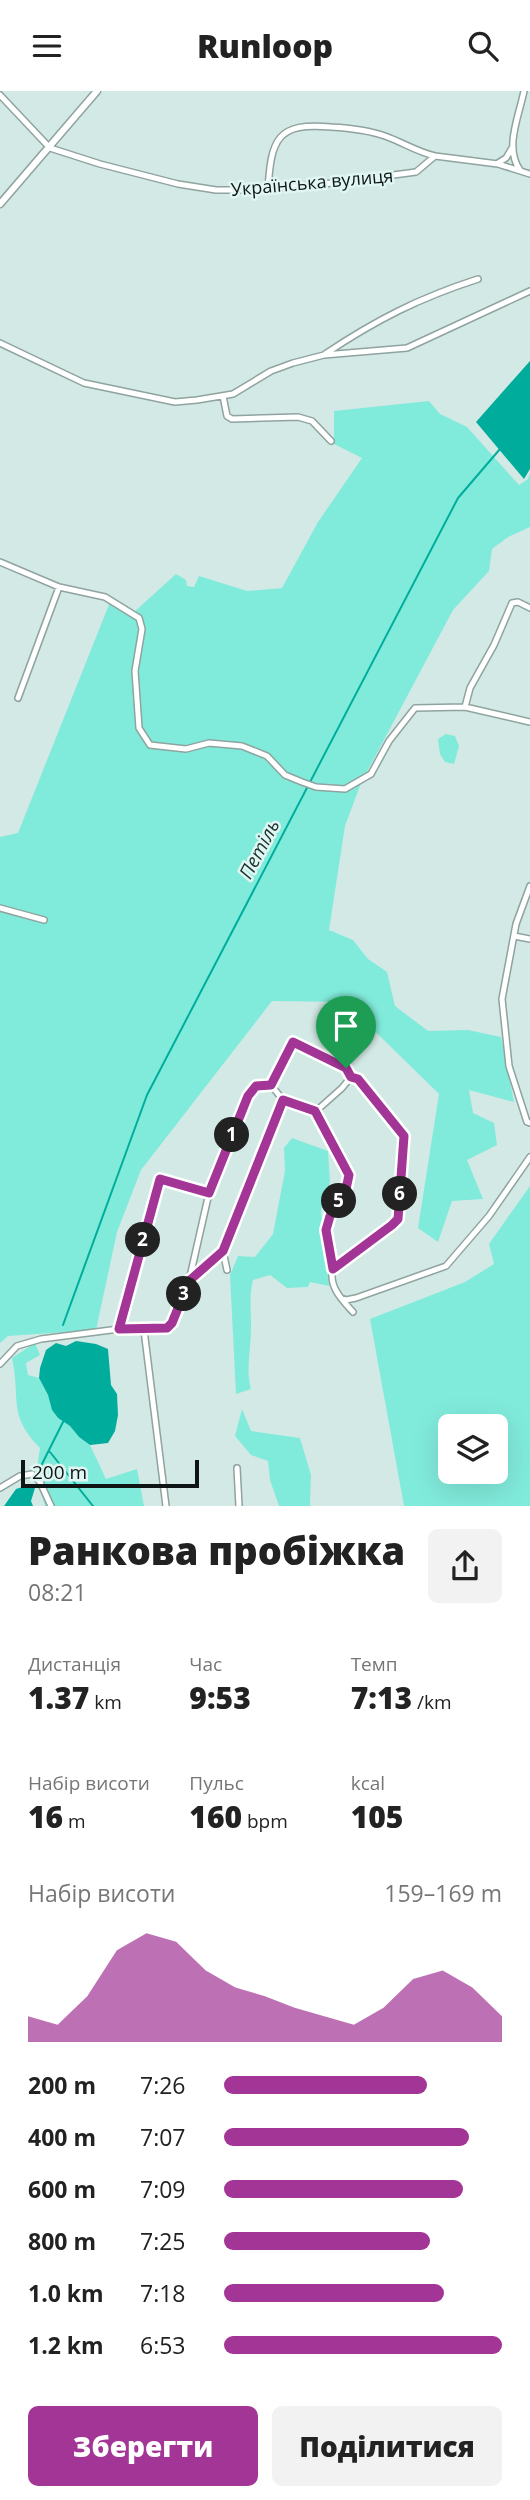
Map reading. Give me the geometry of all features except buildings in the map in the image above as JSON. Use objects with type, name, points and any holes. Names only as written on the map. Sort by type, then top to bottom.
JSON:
[{"type":"street","points":[[0,204],[97,91]]},
{"type":"street","points":[[520,170],[513,161],[512,148],[524,91]]},
{"type":"street","points":[[0,95],[50,148]]},
{"type":"street","points":[[268,190],[270,161],[279,140],[289,129],[306,125],[342,127],[383,135],[435,156],[498,164],[530,174]]},
{"type":"street","name":"Українська вулиця","points":[[50,148],[100,165],[178,184],[216,190],[268,190],[416,172],[435,156]]},
{"type":"street","points":[[498,164],[512,148]]},
{"type":"street","points":[[324,355],[364,328],[407,305],[478,279]]},
{"type":"street","points":[[0,343],[84,383],[175,402],[233,394],[271,371],[324,355],[407,348],[530,291]]},
{"type":"street","points":[[223,396],[228,416],[232,419],[298,417],[312,421],[331,441]]},
{"type":"street","points":[[0,562],[59,587],[105,597],[139,618],[142,629],[135,671],[139,728],[150,745],[186,749],[209,743],[242,746],[267,756],[285,775],[316,787],[345,789],[371,774],[390,741],[415,708],[465,706],[530,722]]},
{"type":"street","points":[[18,698],[59,587]]},
{"type":"street","points":[[465,706],[470,688],[494,645],[512,603],[517,602],[530,608]]},
{"type":"street","points":[[530,886],[514,936],[502,999],[509,1066],[527,1122],[530,1123]]},
{"type":"street","points":[[0,908],[44,920]]},
{"type":"street","points":[[514,936],[530,939]]},
{"type":"street","points":[[271,1085],[293,1042],[346,1068],[404,1136],[398,1219],[333,1269]]},
{"type":"street","points":[[315,1111],[351,1077]]},
{"type":"street","points":[[271,1085],[283,1100],[315,1111],[349,1175],[346,1189],[330,1216],[326,1230],[333,1269],[331,1276],[339,1297],[353,1312]]},
{"type":"street","points":[[0,1364],[17,1346],[41,1339],[119,1329],[167,1328],[172,1323],[189,1281],[209,1193],[248,1096],[256,1086],[271,1085]]},
{"type":"street","points":[[189,1281],[223,1251],[283,1100]]},
{"type":"street","points":[[339,1297],[346,1300],[356,1298],[446,1266],[489,1216],[530,1157]]},
{"type":"street","points":[[119,1329],[160,1179],[209,1193]]},
{"type":"street","points":[[223,1251],[227,1271]]},
{"type":"street","points":[[144,1330],[166,1506]]},
{"type":"street","points":[[236,1468],[239,1506]]},
{"type":"street","points":[[0,1488],[20,1476],[32,1474],[40,1482],[51,1506]]},
{"type":"shaded area","points":[[530,361],[530,469],[524,479],[476,422]]},
{"type":"shaded area","points":[[429,401],[440,414],[467,427],[519,485],[528,479],[530,473],[530,527],[508,537],[492,549],[489,571],[453,610],[361,783],[345,826],[329,930],[353,940],[368,959],[387,972],[395,1006],[428,1031],[468,1030],[501,1037],[514,1102],[469,1090],[473,1113],[494,1123],[497,1145],[467,1160],[483,1199],[452,1201],[438,1242],[418,1228],[439,1094],[345,1002],[272,1001],[141,1170],[117,1232],[96,1330],[8,1336],[0,1343],[0,837],[18,833],[110,602],[133,613],[176,574],[186,580],[187,586],[194,587],[199,576],[247,591],[282,588],[318,522],[362,458],[334,444],[334,411]]},
{"type":"shaded area","points":[[446,734],[455,736],[459,746],[454,764],[445,762],[440,754],[438,739]]},
{"type":"shaded area","points":[[292,1138],[328,1151],[330,1182],[321,1210],[329,1286],[310,1282],[308,1287],[287,1288],[270,1275],[253,1280],[249,1365],[251,1389],[236,1394],[230,1275],[238,1256],[255,1257],[273,1234],[285,1171],[284,1148]]},
{"type":"shaded area","points":[[530,1186],[530,1506],[404,1506],[370,1319],[465,1282],[494,1264],[489,1244]]},
{"type":"shaded area","points":[[76,1341],[108,1349],[111,1385],[117,1394],[118,1415],[115,1431],[108,1443],[90,1445],[58,1418],[39,1378],[46,1350],[56,1343],[66,1346]]},
{"type":"shaded area","points":[[35,1343],[40,1355],[26,1363],[28,1375],[39,1378],[58,1418],[90,1445],[106,1479],[137,1469],[144,1506],[45,1506],[36,1473],[40,1448],[19,1415],[12,1358]]},
{"type":"shaded area","points":[[242,1409],[251,1431],[300,1438],[311,1475],[310,1506],[279,1506],[270,1480],[268,1461],[251,1455],[235,1436]]},
{"type":"shaded area","points":[[29,1485],[35,1488],[31,1501],[33,1506],[4,1506],[16,1489]]},
{"type":"waterway","name":"Петіль","points":[[63,1325],[147,1095],[458,498],[500,449]]},
{"type":"waterway","name":"Петіль","points":[[38,1472],[64,1420]]},
{"type":"waterway","name":"Петіль","points":[[50,1452],[93,1506]]},
{"type":"route","points":[[293,1042],[346,1068],[404,1136],[398,1219],[333,1269],[326,1230],[330,1216],[346,1189],[349,1175],[315,1111],[283,1100],[223,1251],[189,1281],[172,1323],[167,1328],[119,1329],[160,1179],[209,1193],[248,1096],[256,1086],[271,1085],[293,1042]]}]
